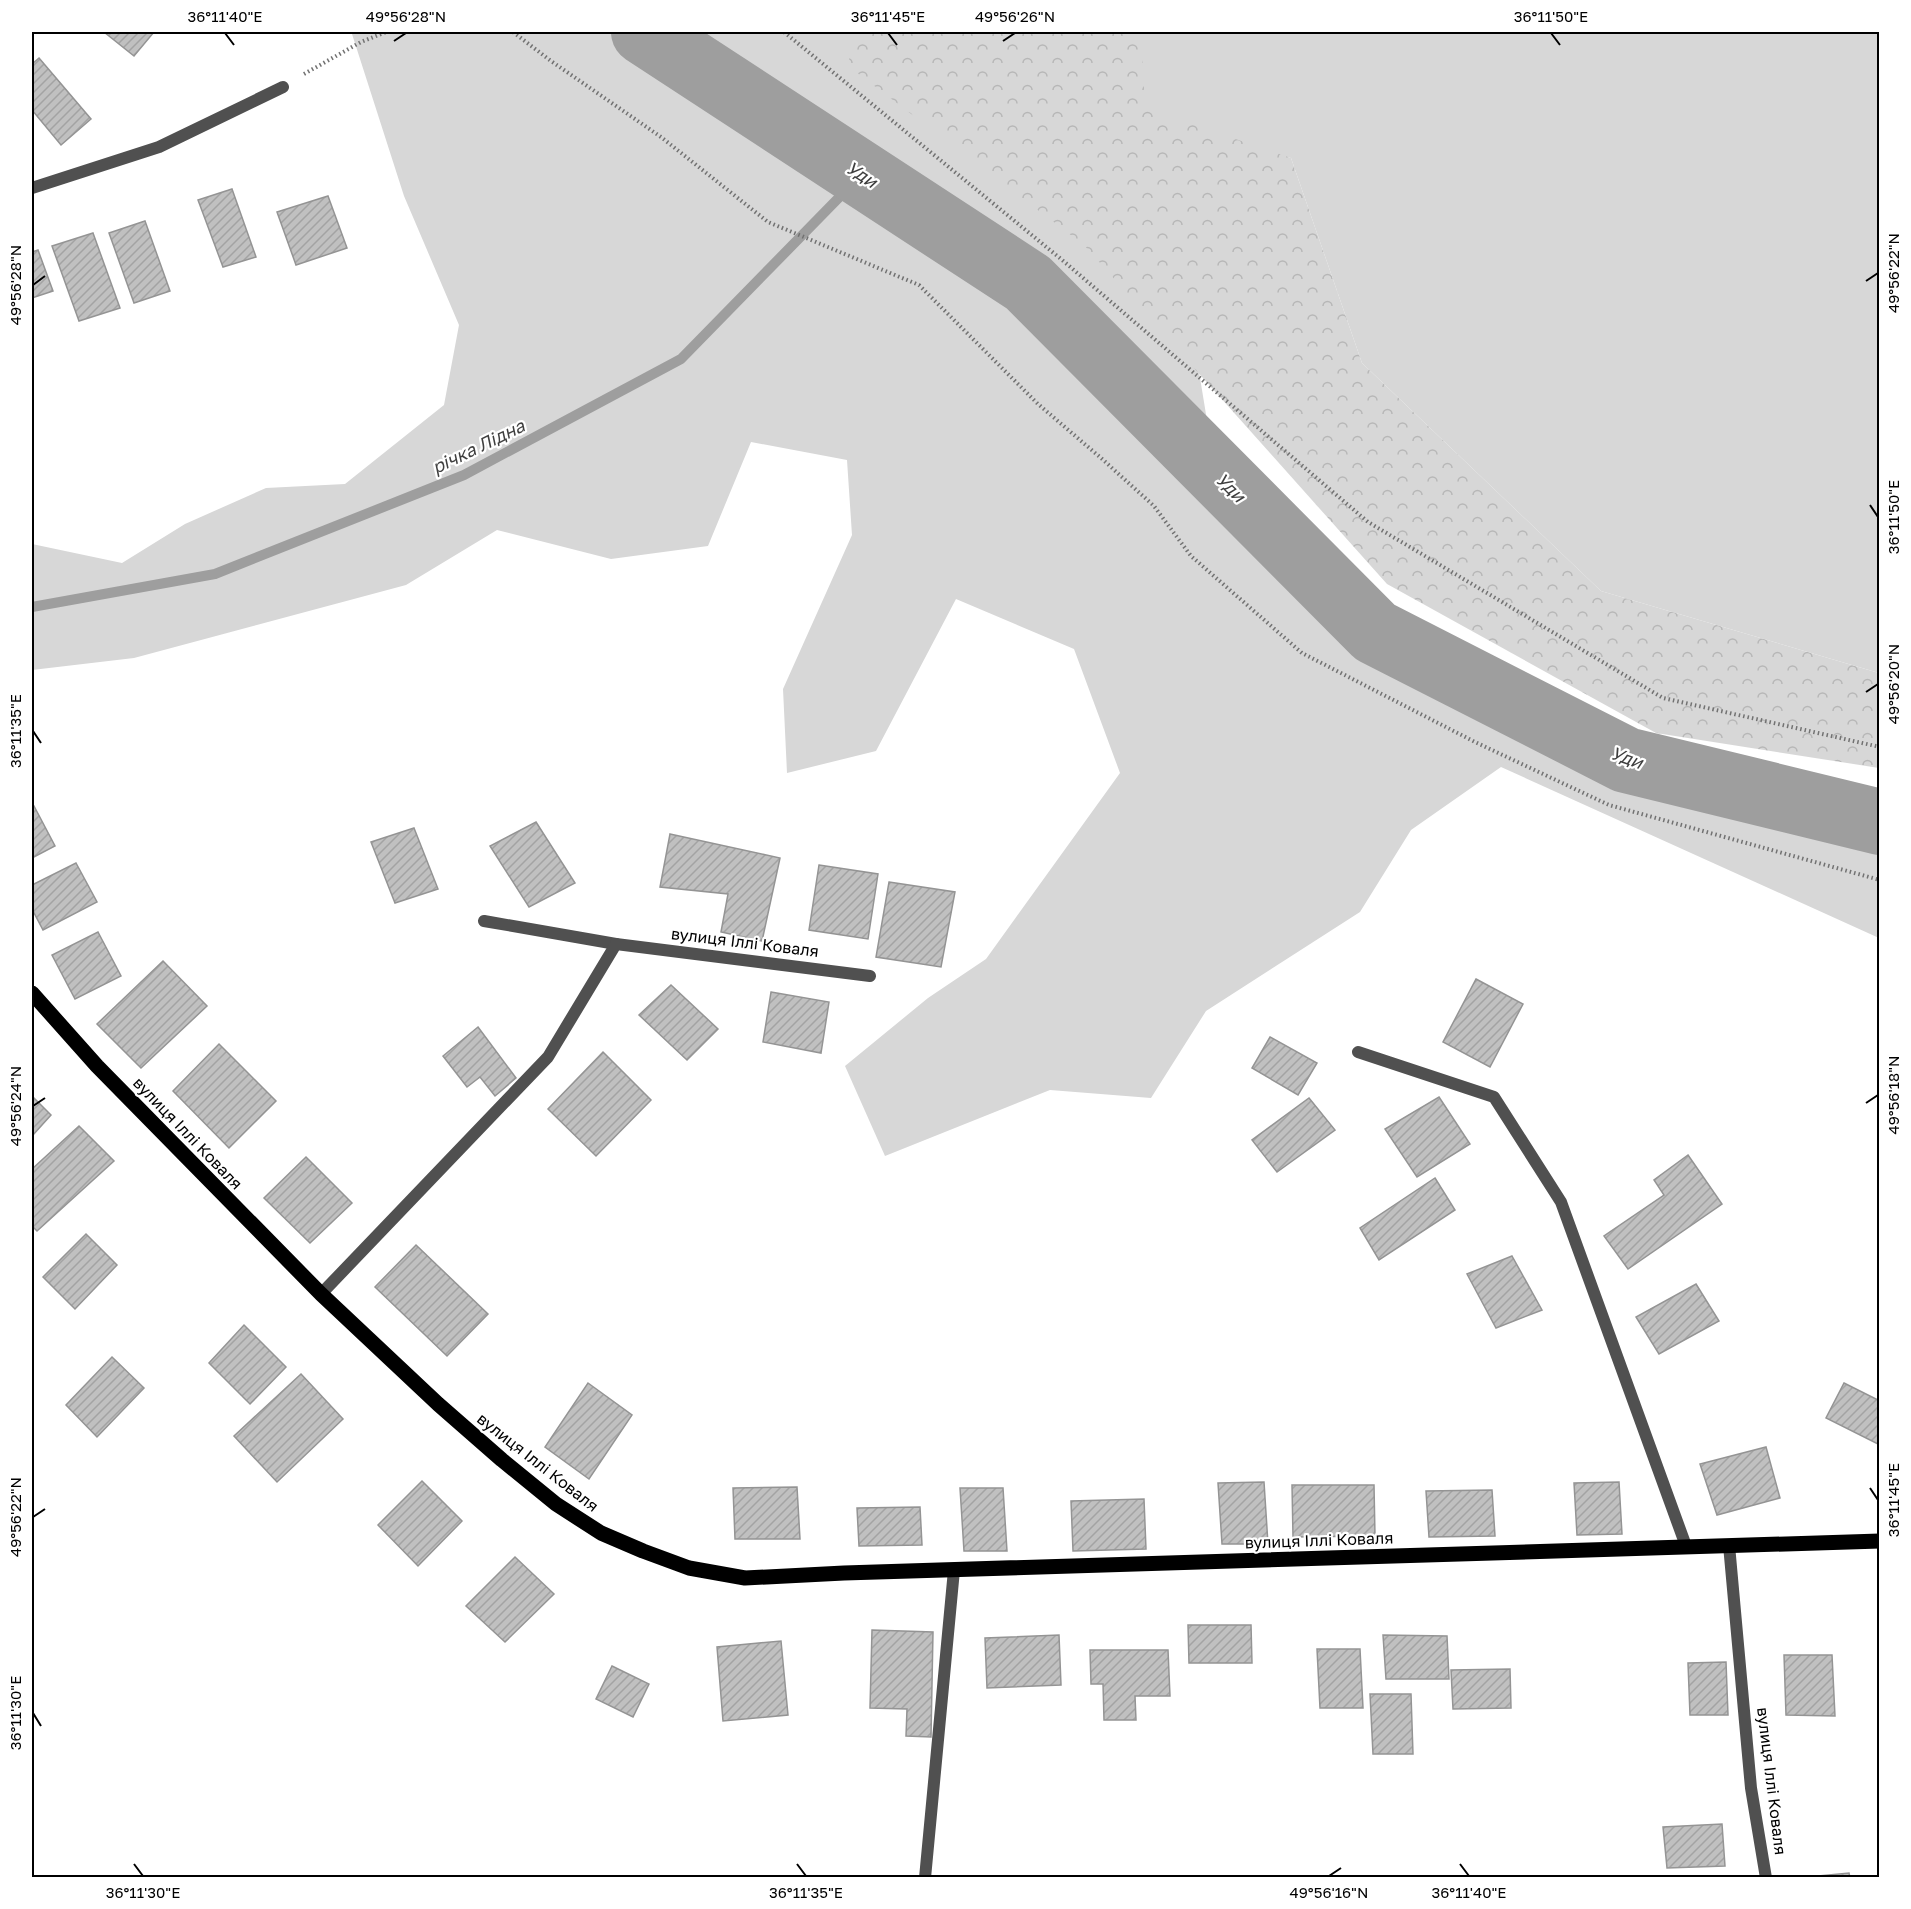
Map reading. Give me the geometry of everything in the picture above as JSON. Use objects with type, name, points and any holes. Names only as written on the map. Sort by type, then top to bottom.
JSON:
[{"type":"main road","name":"вулиця Іллі Коваля","points":[[32,993],[97,1066],[321,1294],[438,1404],[511,1468],[600,1533],[689,1568],[746,1578],[1880,1541]]},
{"type":"street","points":[[32,188],[159,147],[283,87]]},
{"type":"street","name":"вулиця Іллі Коваля","points":[[484,921],[615,944],[870,976]]},
{"type":"street","points":[[321,1294],[548,1057],[615,944]]},
{"type":"street","points":[[1358,1052],[1494,1097],[1561,1202],[1686,1546]]},
{"type":"street","name":"вулиця Іллі Коваля","points":[[1730,1545],[1751,1788],[1766,1878]]},
{"type":"street","points":[[925,1878],[954,1570]]},
{"type":"path","points":[[283,87],[361,42],[386,32]]},
{"type":"path","points":[[513,32],[661,137],[768,222],[919,285],[1038,404],[1154,506],[1191,556],[1302,653],[1475,742],[1609,805],[1880,880]]},
{"type":"path","points":[[784,32],[1061,259],[1368,522],[1663,698],[1880,747]]},
{"type":"green space","points":[[349,32],[620,32],[1020,299],[1348,647],[1679,804],[1879,849],[1879,938],[1501,767],[1411,830],[1360,912],[1206,1011],[1151,1098],[1050,1090],[885,1156],[845,1066],[928,998],[986,959],[1120,773],[1074,649],[956,599],[876,751],[787,773],[783,689],[852,535],[847,460],[751,442],[708,546],[611,559],[497,530],[406,585],[134,658],[32,670],[32,544],[122,563],[185,524],[266,488],[345,484],[444,405],[459,325],[404,196],[352,34]]},
{"type":"green space","points":[[673,32],[1879,32],[1879,673],[1601,591],[1362,363],[1291,158],[1159,127],[1212,451],[1026,266]]},
{"type":"green space","points":[[854,32],[1141,32],[1145,108],[1291,158],[1362,363],[1601,591],[1879,673],[1879,768],[1656,733],[1387,584],[1084,245],[848,66]]},
{"type":"building","points":[[104,32],[154,32],[134,56]]},
{"type":"building","points":[[39,58],[91,119],[61,145],[32,110],[32,64]]},
{"type":"building","points":[[232,189],[256,257],[223,267],[198,200]]},
{"type":"building","points":[[328,196],[347,248],[296,265],[277,212]]},
{"type":"building","points":[[145,221],[170,291],[134,303],[109,233]]},
{"type":"building","points":[[93,233],[120,308],[79,321],[52,246]]},
{"type":"building","points":[[38,250],[53,291],[32,298],[32,252]]},
{"type":"building","points":[[34,806],[55,846],[32,858],[32,807]]},
{"type":"building","points":[[536,822],[575,883],[529,907],[490,846]]},
{"type":"building","points":[[414,828],[438,889],[395,903],[371,842]]},
{"type":"building","points":[[670,834],[780,858],[762,941],[721,932],[728,894],[660,887]]},
{"type":"building","points":[[76,863],[97,902],[43,930],[32,909],[32,885]]},
{"type":"building","points":[[819,865],[878,874],[868,939],[809,930]]},
{"type":"building","points":[[889,882],[955,892],[941,967],[876,957]]},
{"type":"building","points":[[98,932],[121,976],[75,999],[52,955]]},
{"type":"building","points":[[163,961],[207,1006],[141,1068],[97,1024]]},
{"type":"building","points":[[1476,979],[1523,1004],[1490,1067],[1443,1042]]},
{"type":"building","points":[[671,985],[718,1029],[687,1060],[639,1015]]},
{"type":"building","points":[[771,992],[829,1002],[821,1053],[763,1042]]},
{"type":"building","points":[[478,1027],[516,1078],[495,1096],[480,1077],[467,1087],[443,1056]]},
{"type":"building","points":[[1270,1037],[1317,1063],[1298,1095],[1252,1068]]},
{"type":"building","points":[[219,1044],[276,1101],[229,1148],[173,1091]]},
{"type":"building","points":[[603,1052],[651,1100],[596,1156],[548,1109]]},
{"type":"building","points":[[32,1096],[51,1115],[32,1136]]},
{"type":"building","points":[[1439,1097],[1470,1144],[1417,1177],[1385,1129]]},
{"type":"building","points":[[1309,1098],[1335,1130],[1277,1172],[1252,1140]]},
{"type":"building","points":[[79,1126],[114,1161],[37,1231],[32,1226],[32,1169]]},
{"type":"building","points":[[1688,1155],[1722,1204],[1628,1269],[1604,1236],[1664,1195],[1654,1180]]},
{"type":"building","points":[[306,1157],[352,1203],[310,1243],[264,1198]]},
{"type":"building","points":[[1435,1178],[1455,1210],[1379,1260],[1360,1228]]},
{"type":"building","points":[[86,1234],[117,1265],[75,1309],[43,1277]]},
{"type":"building","points":[[416,1245],[488,1314],[447,1356],[375,1287]]},
{"type":"building","points":[[1512,1256],[1542,1310],[1496,1328],[1467,1274]]},
{"type":"building","points":[[1696,1284],[1719,1321],[1659,1354],[1636,1317]]},
{"type":"building","points":[[244,1325],[286,1367],[250,1404],[209,1363]]},
{"type":"building","points":[[112,1357],[144,1388],[97,1437],[66,1405]]},
{"type":"building","points":[[301,1374],[343,1419],[277,1482],[234,1436]]},
{"type":"building","points":[[588,1383],[632,1415],[589,1479],[545,1447]]},
{"type":"building","points":[[1844,1383],[1880,1401],[1880,1445],[1826,1418]]},
{"type":"building","points":[[1766,1447],[1780,1498],[1717,1515],[1700,1464]]},
{"type":"building","points":[[422,1481],[462,1521],[418,1566],[378,1525]]},
{"type":"building","points":[[1264,1482],[1268,1544],[1222,1544],[1218,1483]]},
{"type":"building","points":[[1619,1482],[1622,1534],[1577,1535],[1574,1483]]},
{"type":"building","points":[[1292,1485],[1374,1485],[1375,1536],[1293,1537]]},
{"type":"building","points":[[797,1487],[800,1539],[735,1539],[733,1488]]},
{"type":"building","points":[[960,1488],[1003,1488],[1007,1551],[964,1551]]},
{"type":"building","points":[[1492,1490],[1495,1536],[1429,1537],[1426,1491]]},
{"type":"building","points":[[1144,1499],[1146,1549],[1073,1551],[1071,1501]]},
{"type":"building","points":[[920,1507],[922,1545],[859,1546],[857,1508]]},
{"type":"building","points":[[515,1557],[554,1594],[505,1642],[466,1606]]},
{"type":"building","points":[[1188,1625],[1251,1625],[1252,1663],[1189,1663]]},
{"type":"building","points":[[872,1630],[933,1632],[931,1737],[906,1736],[907,1709],[870,1708]]},
{"type":"building","points":[[1059,1635],[1061,1685],[987,1688],[985,1638]]},
{"type":"building","points":[[1383,1635],[1447,1636],[1449,1679],[1386,1679]]},
{"type":"building","points":[[781,1641],[788,1715],[723,1721],[717,1647]]},
{"type":"building","points":[[1317,1649],[1360,1649],[1363,1708],[1320,1708]]},
{"type":"building","points":[[1090,1650],[1168,1650],[1170,1696],[1135,1696],[1136,1720],[1104,1720],[1103,1684],[1091,1684]]},
{"type":"building","points":[[1784,1655],[1832,1655],[1835,1716],[1786,1715]]},
{"type":"building","points":[[1726,1662],[1728,1715],[1690,1715],[1688,1663]]},
{"type":"building","points":[[612,1666],[649,1684],[633,1717],[596,1699]]},
{"type":"building","points":[[1510,1669],[1511,1708],[1453,1709],[1451,1670]]},
{"type":"building","points":[[1370,1694],[1411,1694],[1413,1754],[1373,1754]]},
{"type":"building","points":[[1722,1824],[1725,1866],[1667,1868],[1663,1827]]},
{"type":"building","points":[[1849,1873],[1850,1878],[1797,1878]]},
{"type":"waterway","name":"Уди","points":[[644,32],[1028,283],[1375,632],[1626,760],[1880,822]]},
{"type":"waterway","name":"річка Лідна","points":[[32,607],[215,574],[464,475],[681,359],[862,174]]}]
